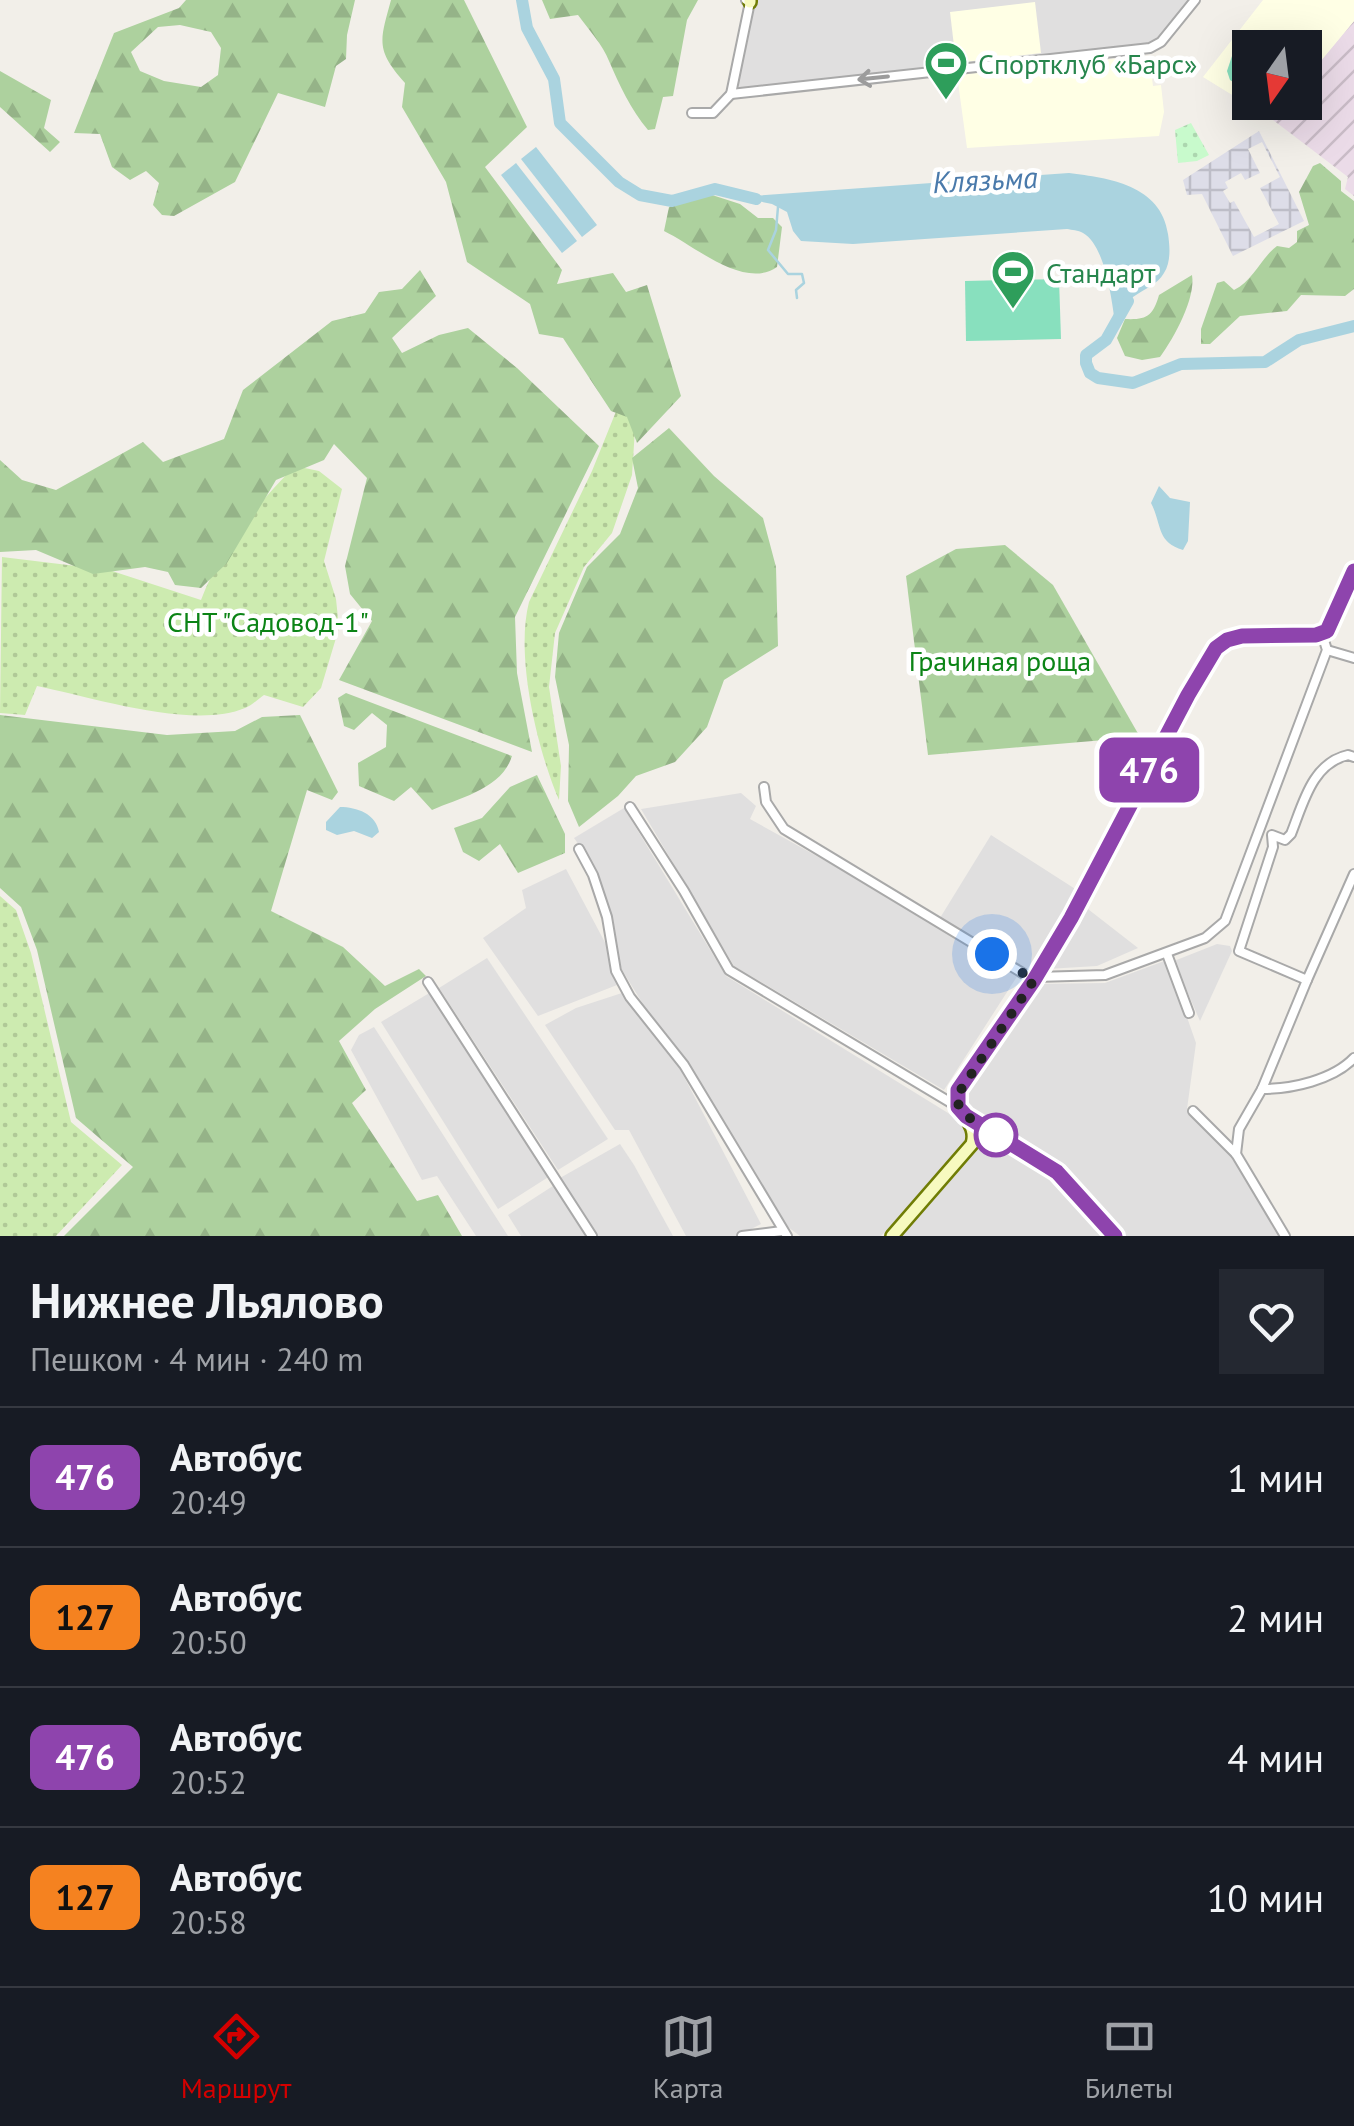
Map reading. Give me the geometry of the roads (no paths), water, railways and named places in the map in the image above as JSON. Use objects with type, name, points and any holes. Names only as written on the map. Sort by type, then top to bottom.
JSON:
[{"type":"street","points":[[731,94],[1144,50],[1161,42],[1195,0]]},
{"type":"street","points":[[692,112],[714,113],[731,94],[749,1]]},
{"type":"street","points":[[892,1236],[972,1144],[975,1136],[962,1111],[958,1090],[1035,979],[1071,918],[1216,648],[1242,636],[1322,634],[1335,619],[1354,570]]},
{"type":"street","points":[[764,787],[766,802],[784,829],[1035,979],[1105,975],[1204,938],[1225,920],[1327,650],[1322,634]]},
{"type":"street","points":[[1327,650],[1354,658]]},
{"type":"street","points":[[1307,980],[1239,950],[1273,847],[1272,835],[1285,840],[1291,834],[1311,784],[1330,762],[1348,754],[1354,757]]},
{"type":"street","points":[[630,807],[729,970],[1057,1172],[1115,1236]]},
{"type":"street","points":[[578,848],[607,917],[616,971],[630,998],[684,1065],[784,1234],[742,1236]]},
{"type":"street","points":[[1236,1154],[1239,1130],[1262,1089],[1354,874]]},
{"type":"street","points":[[1168,954],[1189,1014]]},
{"type":"street","points":[[428,982],[592,1236]]},
{"type":"street","points":[[1262,1089],[1329,1076],[1354,1058]]},
{"type":"street","points":[[1194,1111],[1236,1154],[1285,1236]]},
{"type":"water","points":[[536,147],[597,225],[582,237],[521,159]]},
{"type":"water","points":[[516,163],[577,241],[562,253],[501,175]]},
{"type":"water","points":[[1069,173],[1116,182],[1144,194],[1155,204],[1168,234],[1166,269],[1158,281],[1130,299],[1115,323],[1102,261],[1091,239],[1079,231],[853,244],[801,241],[787,212],[772,204],[739,197]]},
{"type":"water","points":[[1159,486],[1170,498],[1190,502],[1188,541],[1183,550],[1168,542],[1161,531],[1151,503]]},
{"type":"water","points":[[340,807],[365,813],[379,832],[372,838],[354,831],[337,835],[326,830],[326,822]]},
{"type":"waterway","name":"Клязьма","points":[[522,0],[527,28],[554,79],[560,123],[619,182],[640,195],[672,201],[715,189],[756,199]]},
{"type":"waterway","points":[[778,207],[776,230],[768,250],[788,274],[802,274],[804,283],[796,290],[797,298]]},
{"type":"waterway","name":"Клязьма","points":[[1128,301],[1106,340],[1086,355],[1090,373],[1098,378],[1133,383],[1181,364],[1265,362],[1299,340],[1354,326]]},
{"type":"place","name":"Спортклуб «Барс»","points":[[946,101]]},
{"type":"place","name":"Стандарт","points":[[1013,310]]},
{"type":"park label","name":"СНТ \"Садовод-1\"","points":[[268,621]]},
{"type":"park label","name":"Грачиная роща","points":[[1000,660]]}]
